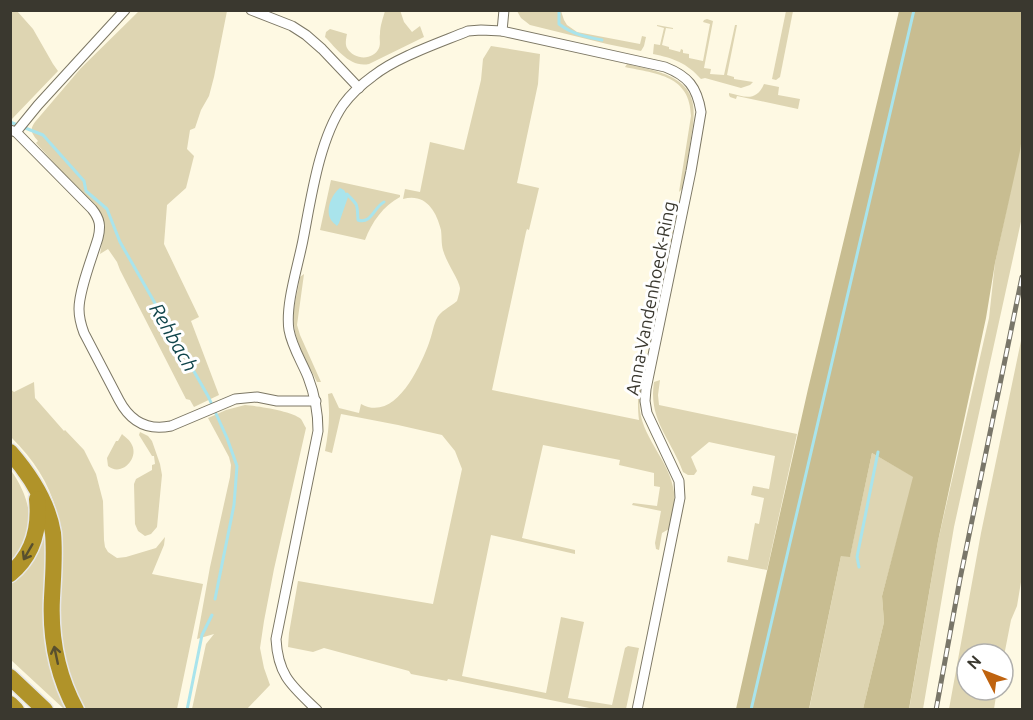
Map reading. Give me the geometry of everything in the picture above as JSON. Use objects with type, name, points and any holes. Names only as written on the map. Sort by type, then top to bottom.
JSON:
[{"type":"highway","points":[[10,452],[28,474],[41,496],[52,532],[54,560],[51,615],[56,655],[62,679],[76,710]]},
{"type":"highway","points":[[10,574],[27,555],[36,533],[38,510],[34,484]]},
{"type":"highway","points":[[10,677],[45,710]]},
{"type":"highway","points":[[10,704],[16,710]]},
{"type":"street","points":[[125,10],[15,130],[92,209],[99,220],[100,231],[80,299],[80,323],[84,333],[123,408],[130,416],[146,426],[163,428],[171,426],[222,403],[246,397],[278,401],[316,401]]},
{"type":"street","points":[[251,10],[306,34],[359,88]]},
{"type":"street","points":[[499,10],[499,30]]},
{"type":"street","points":[[499,30],[504,10]]},
{"type":"street","name":"Anna-Vandenhoeck-Ring","points":[[317,710],[279,666],[276,639],[318,431],[316,401],[309,379],[292,342],[289,316],[310,202],[323,150],[343,105],[374,75],[391,64],[468,31],[499,30],[665,67],[687,80],[695,90],[699,102],[701,112],[691,171],[646,389],[647,413],[679,481],[680,498],[637,710]]},
{"type":"shaded area","points":[[400,10],[404,22],[412,32],[420,26],[424,37],[369,64],[350,60],[325,37],[326,32],[330,29],[347,34],[346,45],[350,52],[359,57],[368,57],[379,48],[380,28],[385,11]]},
{"type":"shaded area","points":[[10,11],[17,11],[33,29],[58,71],[11,120]]},
{"type":"shaded area","points":[[139,11],[227,11],[209,96],[195,128],[190,130],[187,149],[194,156],[186,188],[167,205],[164,244],[199,317],[191,321],[219,395],[194,407],[190,400],[186,399],[117,262],[108,249],[100,254],[105,225],[102,216],[36,143],[38,141],[32,132],[35,122],[81,68]]},
{"type":"shaded area","points":[[517,11],[561,11],[567,25],[577,32],[640,44],[642,36],[646,37],[644,46],[641,51],[530,25],[521,18]]},
{"type":"shaded area","points":[[786,11],[793,11],[780,77],[776,80],[772,79]]},
{"type":"shaded area","points":[[899,11],[1022,11],[1020,151],[938,541],[909,709],[863,709],[884,622],[882,596],[913,477],[872,453],[850,557],[841,556],[809,709],[736,709],[808,389]]},
{"type":"shaded area","points":[[707,19],[713,21],[704,68],[711,69],[710,74],[724,75],[735,25],[737,25],[727,75],[734,79],[753,82],[750,85],[741,88],[705,78],[701,79],[679,62],[653,54],[654,44],[660,45],[664,28],[657,25],[673,28],[666,28],[662,45],[680,52],[681,49],[683,53],[689,54],[689,58],[703,61],[710,24],[703,22]]},
{"type":"shaded area","points":[[491,46],[540,54],[538,84],[517,183],[539,188],[529,230],[527,229],[526,232],[492,390],[639,420],[638,395],[645,356],[647,360],[640,405],[642,422],[668,471],[672,481],[674,501],[669,529],[662,533],[659,550],[656,549],[661,511],[632,505],[633,503],[657,506],[660,487],[654,486],[654,473],[619,465],[620,460],[543,445],[522,538],[575,550],[575,554],[491,535],[462,676],[546,693],[561,617],[584,622],[568,698],[612,705],[625,648],[628,646],[639,648],[626,709],[594,709],[448,679],[447,681],[411,674],[409,671],[324,648],[313,652],[288,647],[298,581],[433,604],[462,469],[455,451],[442,435],[341,414],[332,453],[325,451],[329,423],[328,394],[332,393],[339,408],[359,413],[361,404],[373,408],[385,406],[395,399],[404,390],[419,365],[438,317],[457,301],[460,288],[443,250],[441,230],[433,210],[418,198],[403,199],[405,189],[420,192],[430,142],[464,150],[481,80],[483,59]]},
{"type":"shaded area","points":[[627,64],[676,80],[691,96],[694,109],[693,125],[683,188],[679,192],[691,116],[685,92],[670,79],[625,67]]},
{"type":"shaded area","points":[[764,84],[779,87],[778,95],[800,99],[798,109],[737,96],[736,99],[729,95],[729,93],[745,97],[754,96]]},
{"type":"shaded area","points":[[1022,137],[1022,217],[954,527],[923,709],[909,710],[938,541],[989,318],[995,263]]},
{"type":"shaded area","points":[[331,180],[400,195],[400,197],[379,215],[365,240],[320,230]]},
{"type":"shaded area","points":[[304,274],[297,325],[321,382],[317,382],[295,331],[294,306],[300,277]]},
{"type":"shaded area","points":[[1022,336],[1022,576],[1017,606],[1011,620],[1007,642],[961,642],[981,533]]},
{"type":"shaded area","points":[[660,380],[659,405],[797,434],[767,570],[727,562],[728,556],[748,560],[755,523],[759,524],[764,498],[751,495],[753,486],[769,489],[775,456],[709,442],[691,457],[697,471],[694,475],[683,472],[654,407],[654,382]]},
{"type":"shaded area","points":[[34,382],[35,398],[84,450],[96,474],[103,501],[104,540],[108,552],[117,558],[126,557],[156,548],[165,537],[152,574],[203,584],[177,709],[83,709],[69,680],[60,634],[63,556],[59,521],[49,491],[34,463],[11,437],[10,389],[14,392]]},
{"type":"shaded area","points":[[245,405],[274,409],[297,416],[306,428],[274,569],[260,648],[270,685],[247,709],[192,709],[206,644],[214,634],[197,639],[231,465],[208,418]]},
{"type":"shaded area","points":[[140,432],[152,441],[162,475],[157,527],[151,534],[145,536],[138,531],[135,524],[134,484],[136,479],[152,470],[152,465],[155,464],[154,456],[139,435]]},
{"type":"shaded area","points":[[122,434],[131,443],[134,450],[133,456],[128,465],[113,469],[108,466],[107,458]]},
{"type":"shaded area","points":[[872,453],[914,477],[882,596],[884,622],[863,709],[809,710],[841,556],[850,556]]},
{"type":"shaded area","points":[[10,469],[27,503],[29,531],[25,544],[10,565]]},
{"type":"shaded area","points":[[46,513],[49,595],[73,709],[64,709],[11,660],[10,579]]},
{"type":"shaded area","points":[[955,676],[955,702],[995,702],[994,709],[949,709]]},
{"type":"water","points":[[340,188],[348,197],[337,226],[329,214],[329,206],[332,197]]},
{"type":"waterway","points":[[559,10],[559,24],[579,35],[602,40]]},
{"type":"waterway","points":[[751,710],[914,10]]},
{"type":"waterway","name":"Rehbach","points":[[10,122],[43,135],[84,181],[86,191],[107,209],[120,242],[208,396],[227,438],[237,466],[234,505],[215,599]]},
{"type":"waterway","points":[[347,194],[356,205],[358,220],[362,221],[369,218],[384,202]]},
{"type":"waterway","points":[[859,567],[857,557],[878,452]]},
{"type":"waterway","name":"Rehbach","points":[[187,710],[202,635],[212,615]]},
{"type":"railway","points":[[936,710],[960,579],[1022,277]]}]
